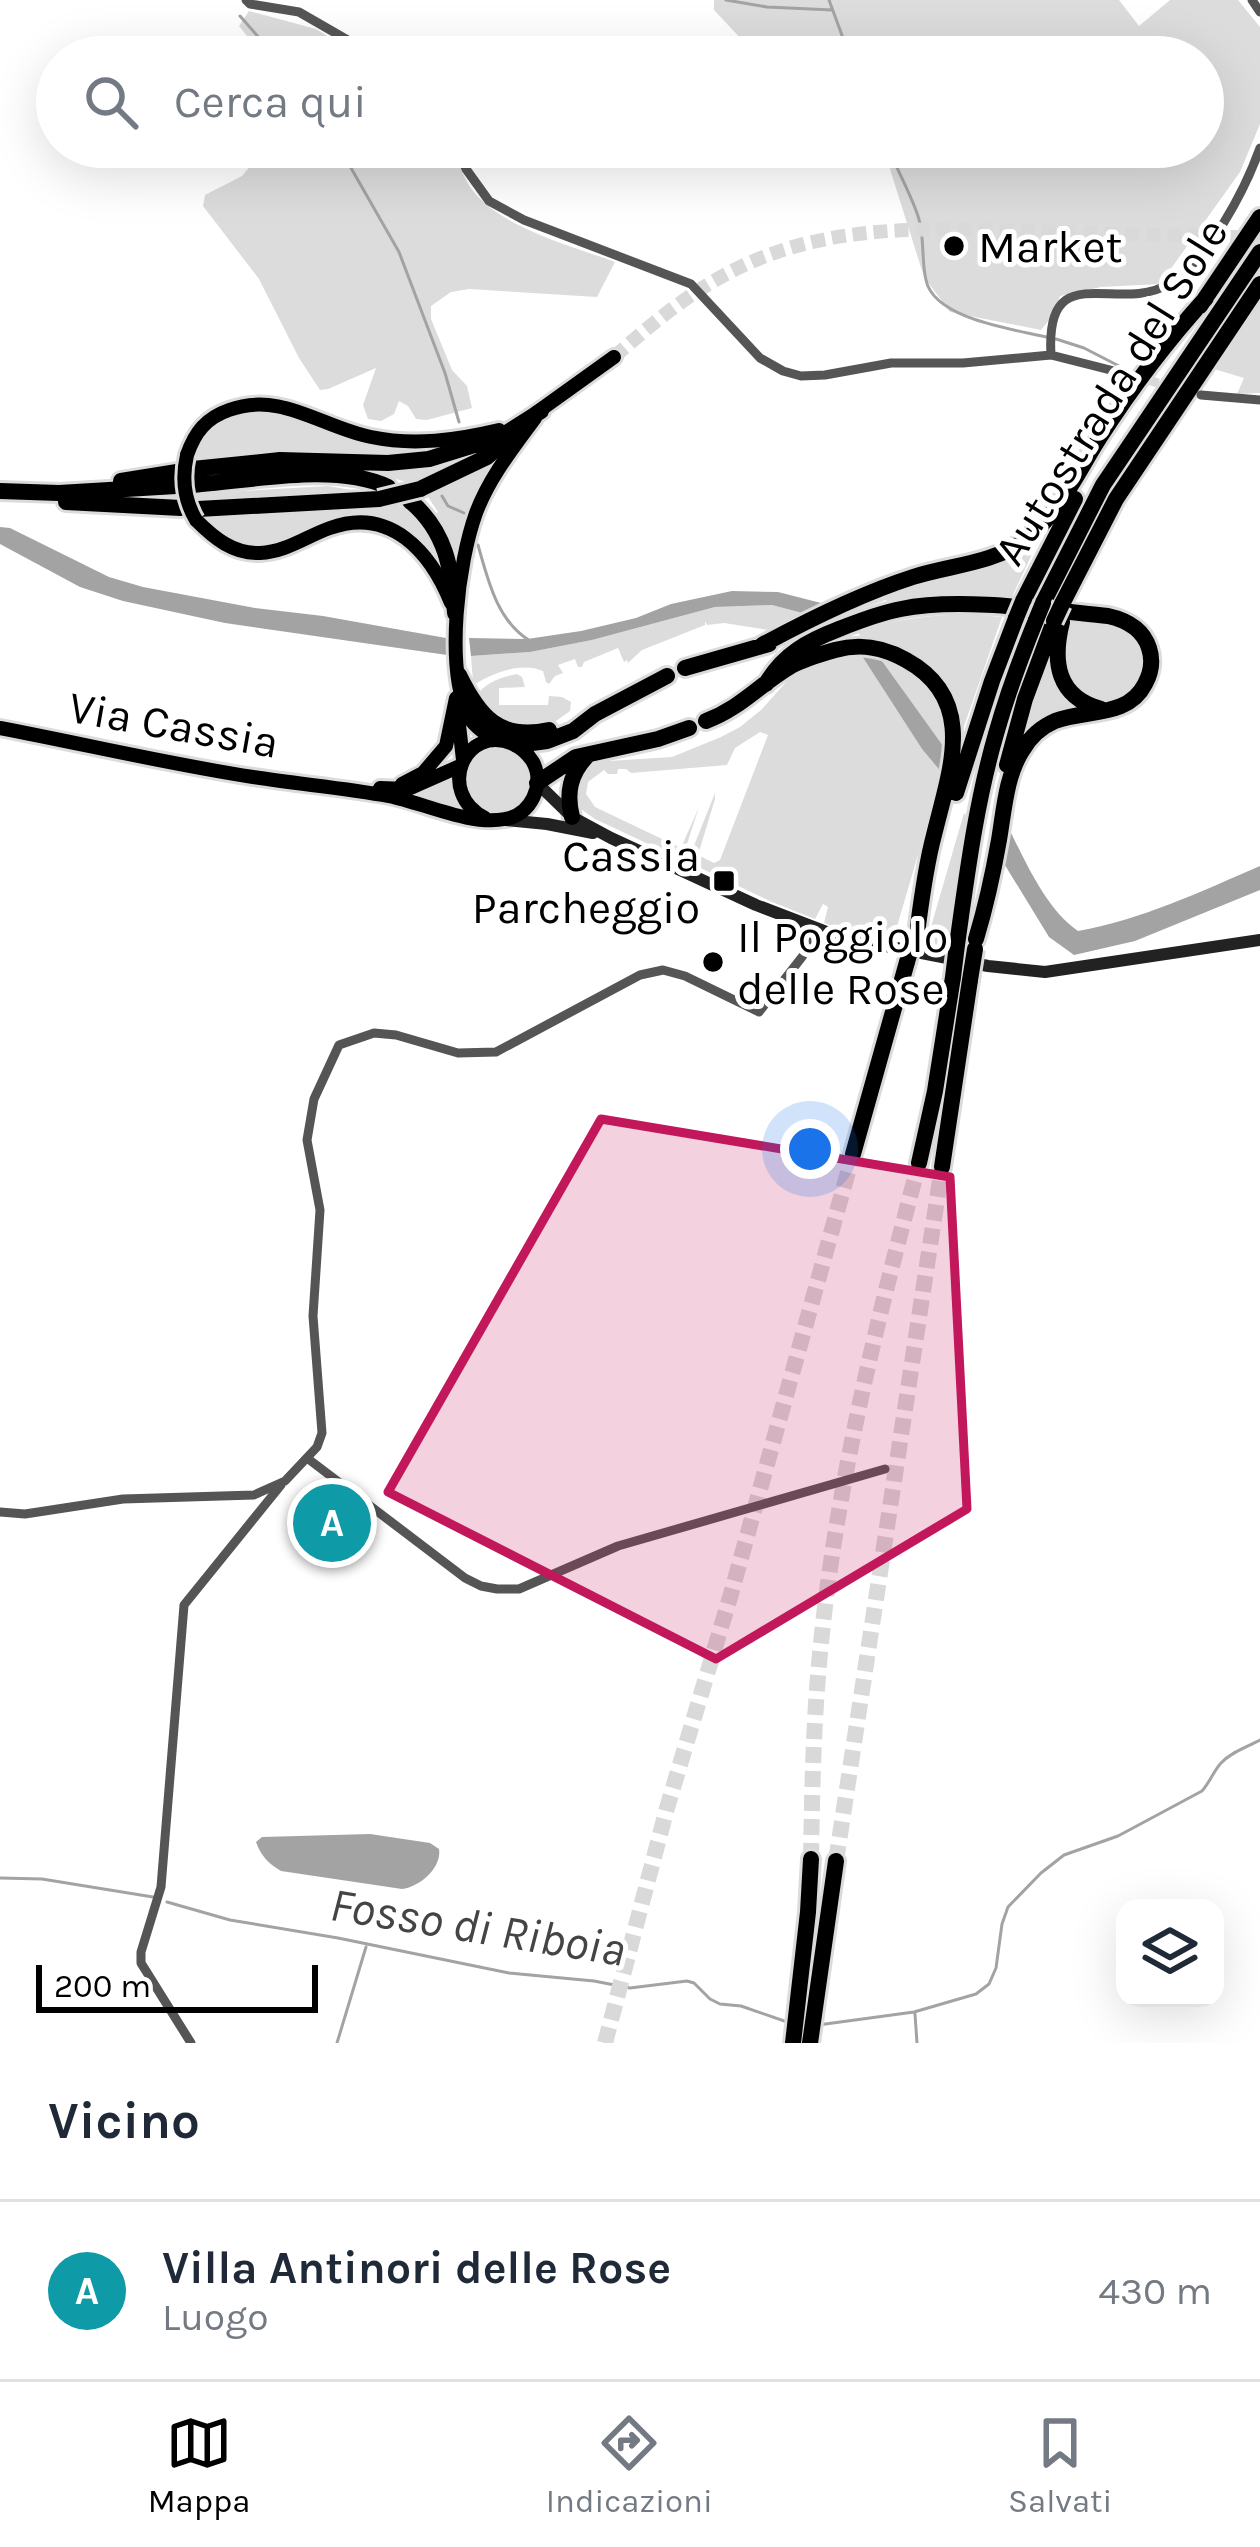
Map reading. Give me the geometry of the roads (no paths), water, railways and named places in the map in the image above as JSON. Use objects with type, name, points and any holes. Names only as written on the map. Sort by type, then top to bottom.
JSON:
[{"type":"highway","name":"Autostrada del Sole","points":[[853,1154],[949,800],[1019,609],[1086,479],[1260,217]]},
{"type":"highway","name":"Autostrada del Sole","points":[[1002,801],[1019,720],[1103,485],[1260,252]]},
{"type":"highway","name":"Autostrada del Sole","points":[[919,1163],[969,944],[972,846],[1008,694],[1116,499],[1260,284]]},
{"type":"highway","points":[[517,745],[560,736],[676,672],[762,645],[906,579],[998,555],[1037,530],[1060,503],[1146,368],[1206,298]]},
{"type":"highway","points":[[9,491],[58,494],[280,460],[388,463],[430,459],[500,437],[541,411]]},
{"type":"highway","points":[[9,491],[71,503],[192,512],[384,493],[415,495],[487,457],[541,411]]},
{"type":"highway","points":[[185,474],[345,476],[376,481],[384,493]]},
{"type":"highway","points":[[415,495],[445,548],[455,613]]},
{"type":"highway","points":[[762,645],[795,645],[860,620],[943,605],[1108,616],[1123,620],[1145,638],[1151,667],[1138,695],[1107,711],[1063,718],[1035,733],[1016,763],[1002,801],[989,875],[969,944]]},
{"type":"highway","points":[[1054,613],[1063,682],[1078,701],[1107,711]]},
{"type":"highway","points":[[766,684],[795,645]]},
{"type":"highway","points":[[537,783],[576,757],[644,743],[698,725],[737,706],[790,667],[854,646],[883,649],[915,664],[947,702],[954,743],[949,800]]},
{"type":"highway","points":[[459,675],[480,712],[502,727],[530,733],[595,715]]},
{"type":"highway","points":[[572,817],[571,781],[592,752]]},
{"type":"highway","name":"Autostrada del Sole","points":[[942,1167],[961,979]]},
{"type":"highway","points":[[803,2030],[811,1859]]},
{"type":"highway","points":[[803,2030],[836,1862]]},
{"type":"main road","points":[[455,613],[424,553],[384,527],[335,526],[262,553],[218,541],[192,512],[184,488],[193,438],[217,414],[274,404],[350,431],[400,441],[459,439],[498,430],[541,411],[614,357]]},
{"type":"main road","points":[[494,819],[515,816],[526,808],[534,797],[536,771],[517,745],[495,740],[470,718],[459,675],[455,613],[476,513],[495,473],[541,411]]},
{"type":"main road","points":[[392,788],[423,773],[446,746],[459,675]]},
{"type":"main road","points":[[456,698],[462,764],[458,779],[465,803],[494,819],[611,838]]},
{"type":"main road","name":"Via Cassia","points":[[0,728],[231,774],[401,798],[469,818],[494,819]]},
{"type":"main road","name":"Via Cassia","points":[[336,787],[408,789],[422,785],[462,764],[477,746],[495,740]]},
{"type":"main road","points":[[537,783],[572,817],[611,838],[818,931],[944,958],[1045,972],[1260,940]]},
{"type":"street","points":[[246,0],[299,12],[341,36]]},
{"type":"street","points":[[1252,0],[1260,12]]},
{"type":"street","points":[[1051,355],[1053,314],[1062,302],[1078,296],[1163,288],[1196,262],[1243,191],[1260,148]]},
{"type":"street","points":[[466,168],[489,201],[524,220],[691,284],[760,358],[783,371],[825,375],[891,362],[963,363],[1051,355],[1130,375]]},
{"type":"street","points":[[1201,395],[1260,400]]},
{"type":"street","points":[[191,2043],[141,1963],[161,1887],[184,1605],[317,1447],[322,1432],[313,1316],[320,1210],[307,1141],[314,1099],[339,1046],[374,1033],[458,1053],[496,1052],[640,975],[663,970],[759,1012],[818,931]]},
{"type":"street","points":[[308,1458],[465,1577],[497,1589],[519,1589],[618,1546],[885,1469]]},
{"type":"street","points":[[0,1512],[25,1514],[123,1499],[254,1495],[285,1481]]},
{"type":"waterway","points":[[726,0],[832,10]]},
{"type":"waterway","points":[[829,0],[842,36]]},
{"type":"waterway","points":[[240,16],[258,36]]},
{"type":"waterway","points":[[351,168],[399,252],[459,422]]},
{"type":"waterway","points":[[897,168],[918,216],[932,293],[943,304],[977,320],[1046,337]]},
{"type":"waterway","points":[[1056,339],[1119,366]]},
{"type":"waterway","points":[[442,496],[448,506],[464,513]]},
{"type":"waterway","points":[[478,545],[502,611],[530,641]]},
{"type":"waterway","points":[[818,2025],[914,2012],[976,1994],[989,1984],[996,1968],[1008,1907],[1041,1873],[1064,1855],[1118,1836],[1202,1791],[1225,1759],[1260,1740]]},
{"type":"waterway","name":"Fosso di Riboia","points":[[0,1878],[42,1879],[153,1897]]},
{"type":"waterway","name":"Fosso di Riboia","points":[[167,1902],[230,1920],[509,1973],[630,1988],[687,1981],[720,2004],[790,2023]]},
{"type":"waterway","points":[[337,2043],[366,1947]]},
{"type":"waterway","points":[[915,2014],[917,2043]]},
{"type":"tunnel","points":[[614,357],[712,282],[749,263],[823,240],[941,229],[1260,238]]},
{"type":"tunnel","points":[[1137,377],[1190,392]]},
{"type":"tunnel","points":[[605,2043],[853,1154]]},
{"type":"tunnel","points":[[811,1859],[816,1699],[833,1546],[871,1353],[919,1163]]},
{"type":"tunnel","points":[[836,1861],[942,1167]]},
{"type":"place","name":"Market","points":[[954,246]]},
{"type":"place","name":"Cassia Parcheggio","points":[[724,881]]},
{"type":"place","name":"Il Poggiolo delle Rose","points":[[713,962]]},
{"type":"place","name":"Villa Antinori delle Rose","points":[[332,1523]]}]
